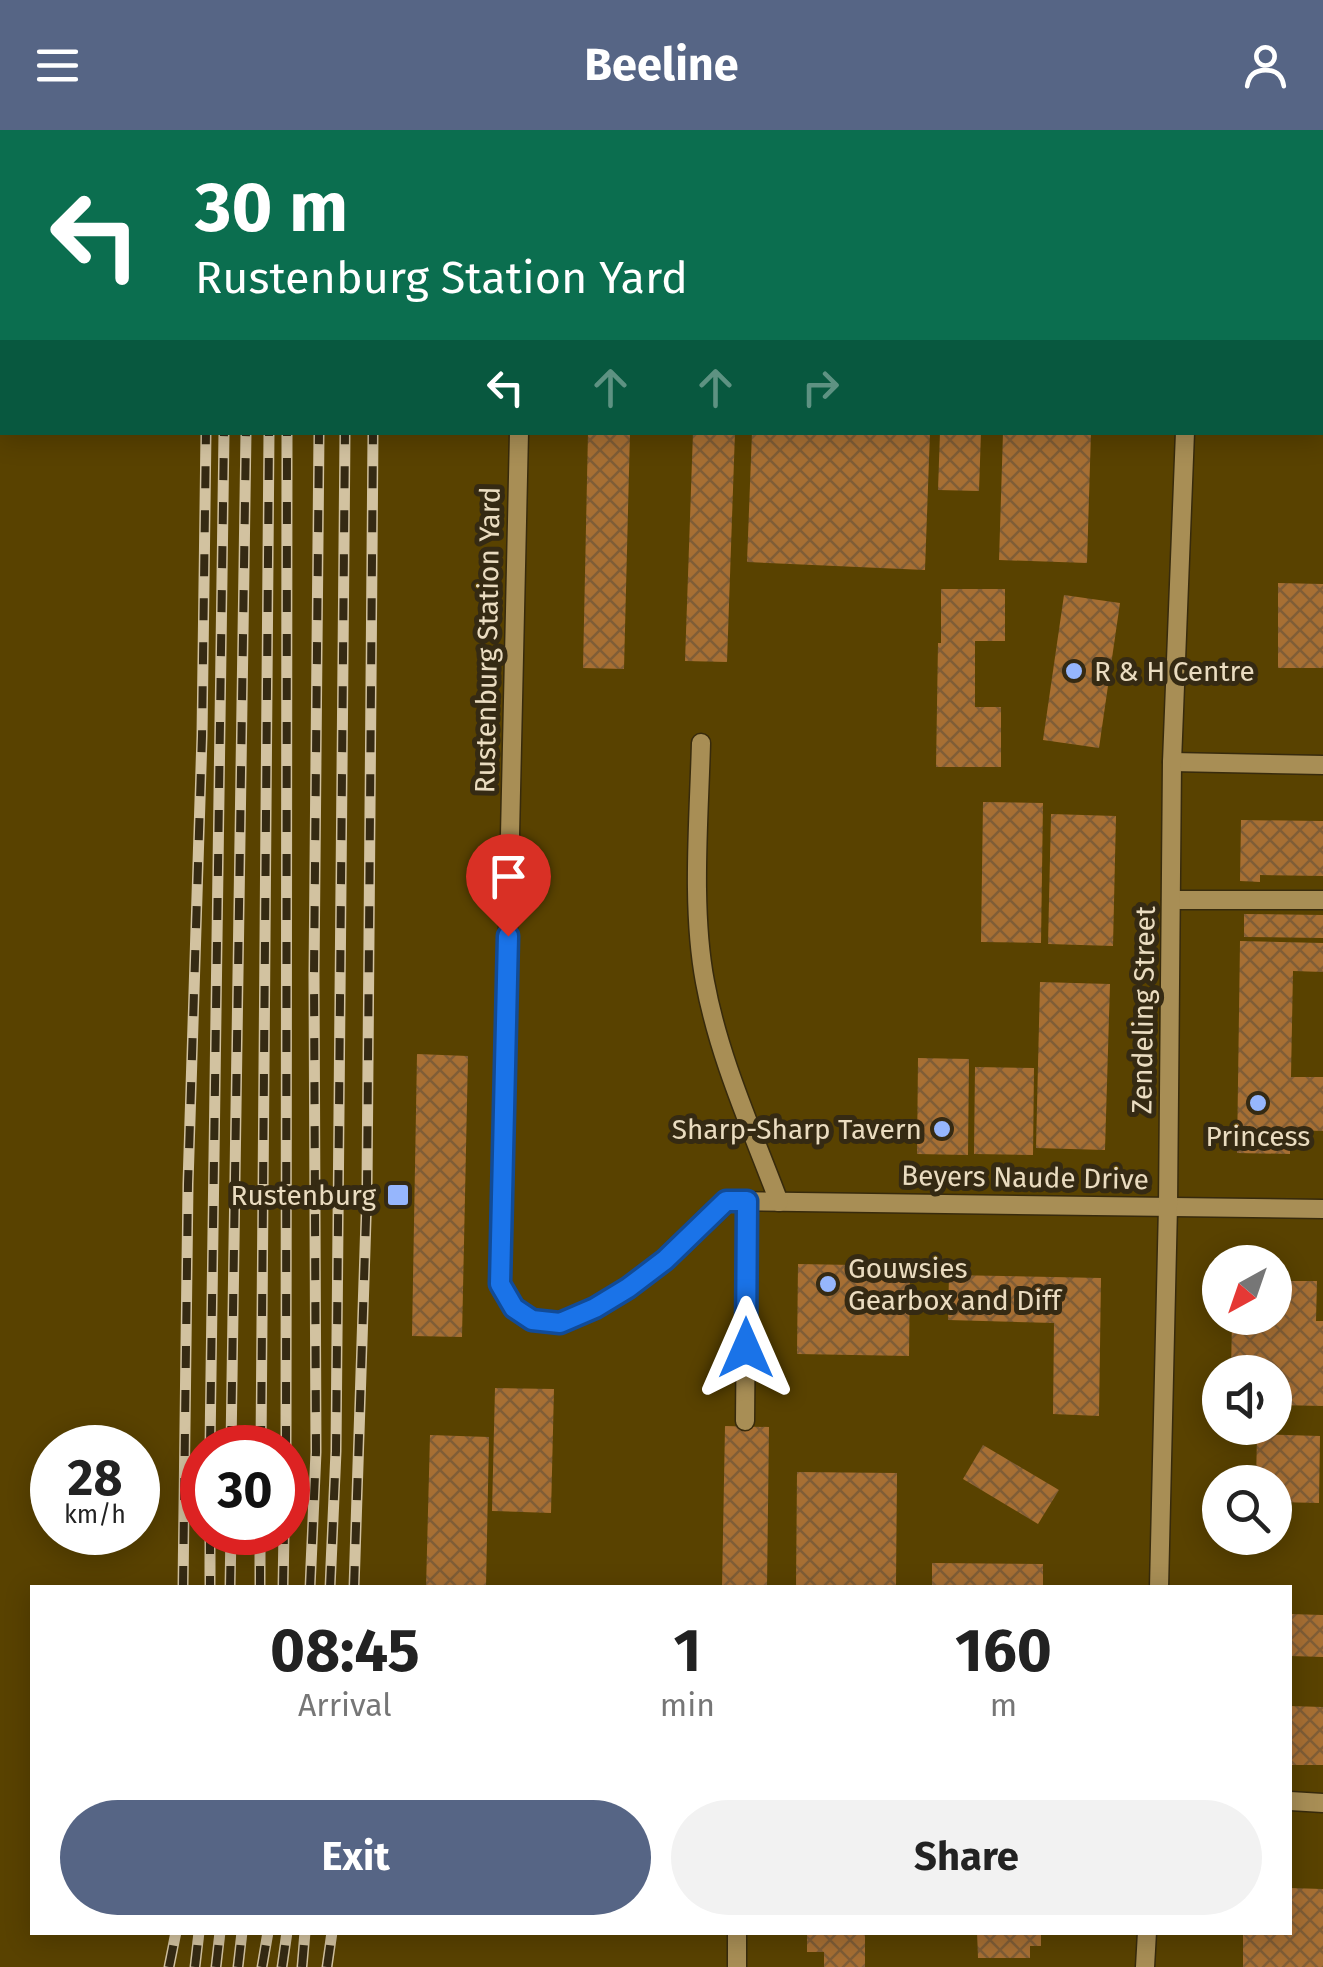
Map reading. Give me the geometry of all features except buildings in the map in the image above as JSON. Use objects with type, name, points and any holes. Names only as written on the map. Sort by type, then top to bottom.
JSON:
[{"type":"street","name":"Rustenburg Station Yard","points":[[519,435],[500,1284],[514,1308],[532,1320],[560,1323],[628,1288],[665,1260],[726,1201]]},
{"type":"street","name":"Zendeling Street","points":[[1159,1585],[1172,762],[1185,435]]},
{"type":"street","points":[[701,743],[698,898],[705,982],[729,1070],[779,1202]]},
{"type":"street","points":[[1172,762],[1323,765]]},
{"type":"street","points":[[1171,900],[1323,900]]},
{"type":"street","name":"Beyers Naude Drive","points":[[726,1201],[1323,1208]]},
{"type":"street","points":[[746,1421],[747,1201]]},
{"type":"street","points":[[1292,1801],[1323,1803]]},
{"type":"street","points":[[737,1935],[737,1967]]},
{"type":"street","points":[[1145,1967],[1148,1935]]},
{"type":"railway","points":[[183,1585],[188,1184],[202,736],[206,435]]},
{"type":"railway","points":[[210,1425],[224,435]]},
{"type":"railway","points":[[231,1425],[246,435]]},
{"type":"railway","points":[[261,1425],[269,435]]},
{"type":"railway","points":[[286,1425],[287,435]]},
{"type":"railway","points":[[310,1585],[316,1452],[314,974],[319,435]]},
{"type":"railway","points":[[330,1585],[336,1451],[345,435]]},
{"type":"railway","points":[[354,1585],[367,1188],[373,435]]},
{"type":"railway","points":[[210,1555],[210,1585]]},
{"type":"railway","points":[[230,1585],[231,1555]]},
{"type":"railway","points":[[260,1555],[260,1585]]},
{"type":"railway","points":[[283,1585],[284,1555]]},
{"type":"railway","points":[[169,1967],[175,1935]]},
{"type":"railway","points":[[195,1967],[199,1935]]},
{"type":"railway","points":[[216,1967],[220,1935]]},
{"type":"railway","points":[[238,1967],[242,1935]]},
{"type":"railway","points":[[262,1967],[267,1935]]},
{"type":"railway","points":[[282,1967],[287,1935]]},
{"type":"railway","points":[[302,1967],[305,1935]]},
{"type":"railway","points":[[327,1967],[332,1935]]},
{"type":"place","name":"R & H Centre","points":[[1074,671]]},
{"type":"place","name":"Princess","points":[[1258,1103]]},
{"type":"place","name":"Sharp-Sharp Tavern","points":[[942,1129]]},
{"type":"place","name":"Rustenburg","points":[[398,1195]]},
{"type":"place","name":"Gouwsies Gearbox and Diff","points":[[828,1284]]},
{"type":"route","points":[[508,936],[500,1284],[514,1308],[532,1320],[560,1323],[628,1288],[665,1260],[726,1201],[747,1201],[746,1348]]}]
